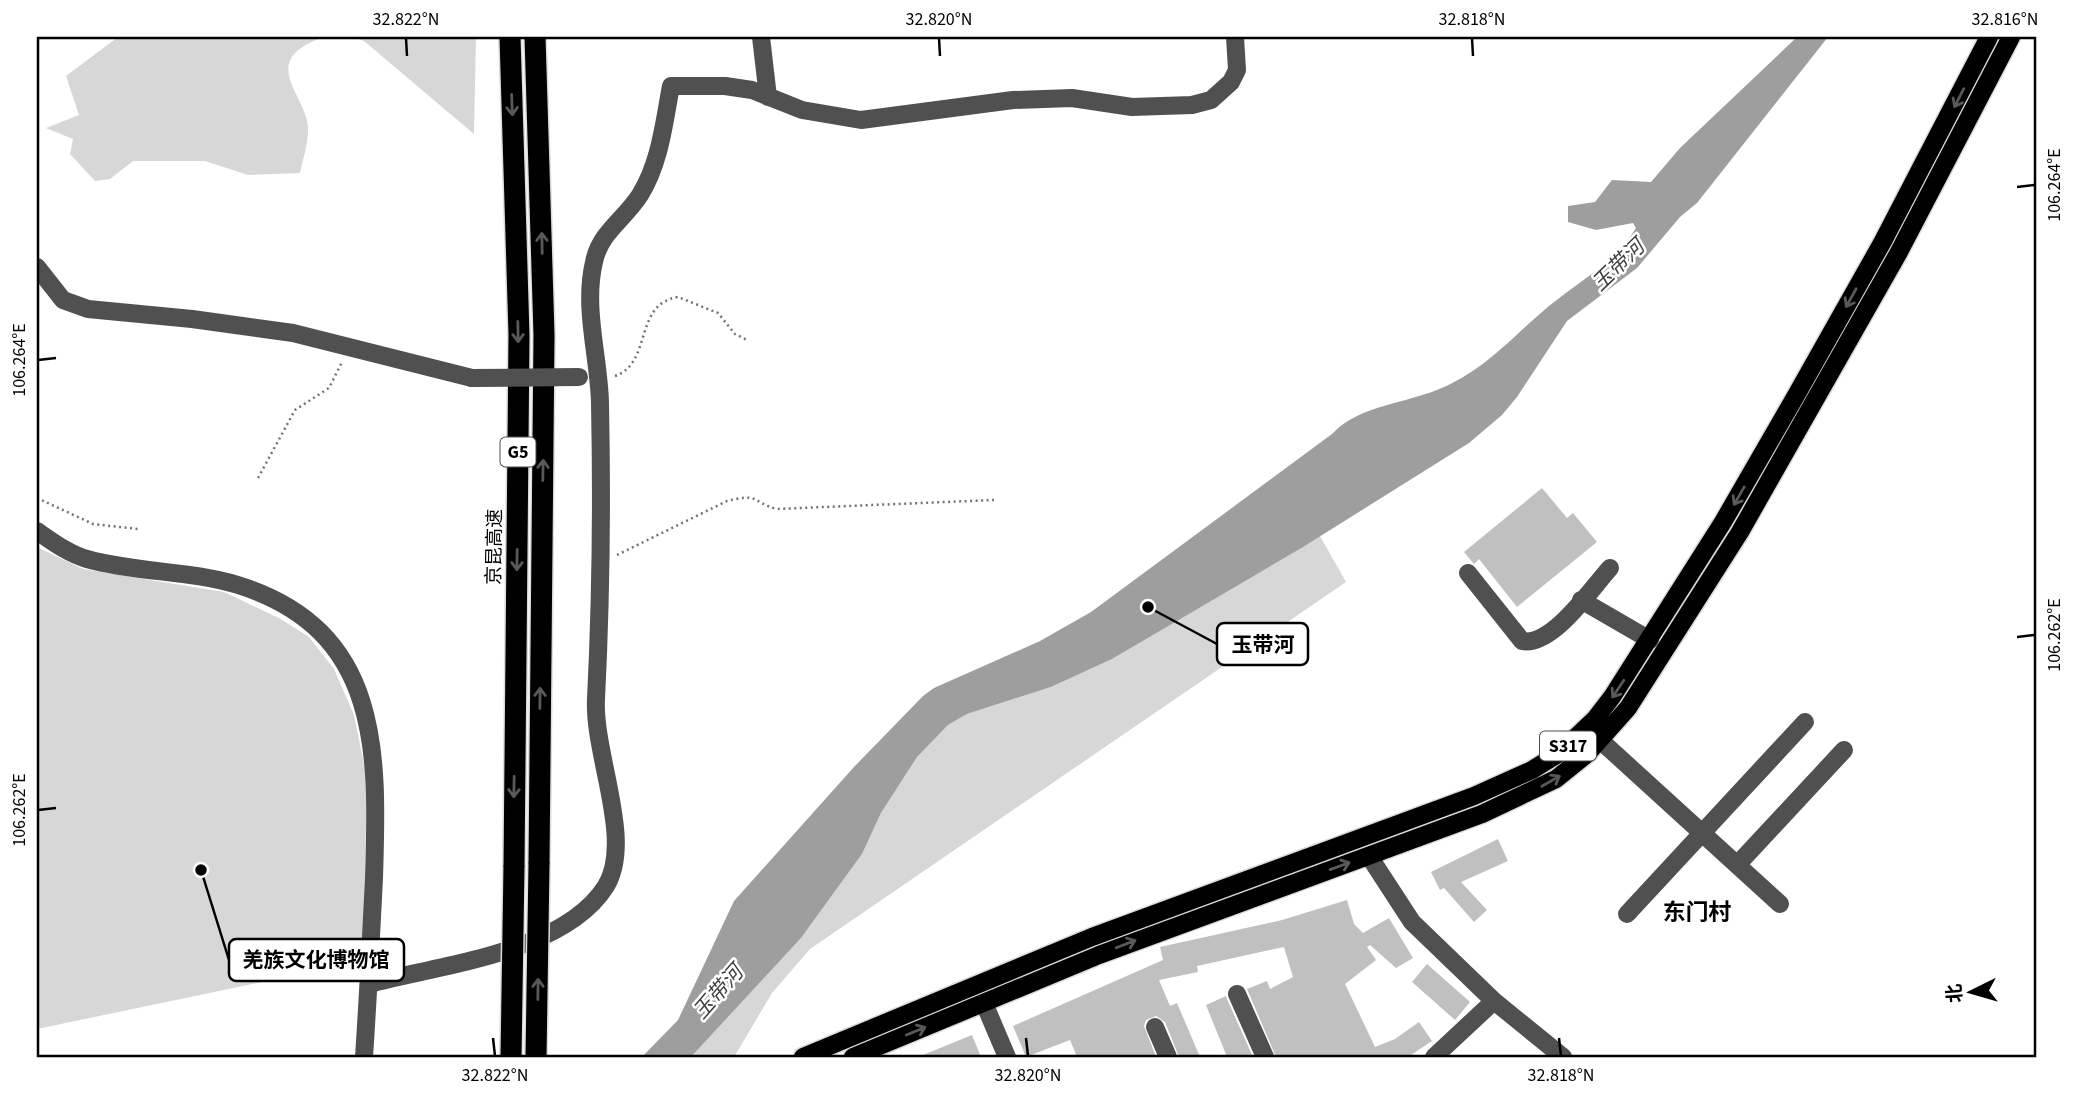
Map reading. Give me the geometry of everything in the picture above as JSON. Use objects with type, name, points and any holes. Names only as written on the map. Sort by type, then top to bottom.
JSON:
[{"type":"highway","name":"京昆高速","points":[[510,37],[519,335],[511,1057]]},
{"type":"highway","name":"G5","points":[[535,37],[544,335],[537,1057]]},
{"type":"main road","name":"S317","points":[[803,1057],[1092,937],[1435,811],[1532,770],[1558,754],[1595,719],[1650,640],[1723,522],[1842,315],[1989,37]]},
{"type":"main road","name":"S317","points":[[853,1057],[1147,936],[1482,814],[1541,787],[1570,769],[1601,741],[1628,708],[1740,532],[1899,252],[2011,37]]},
{"type":"street","points":[[761,37],[768,97]]},
{"type":"street","points":[[369,984],[434,967],[498,955],[547,936],[596,899],[607,885],[617,850],[616,825],[598,744],[595,711],[603,579],[600,561],[598,378],[591,304],[594,261],[602,238],[638,198],[650,177],[671,86],[725,86],[768,97],[802,110],[862,120],[1013,100],[1072,97],[1125,107],[1192,105],[1211,100],[1231,82],[1237,70],[1236,37]]},
{"type":"street","points":[[37,267],[63,300],[88,309],[280,331],[472,378],[598,378]]},
{"type":"street","points":[[37,531],[58,546],[88,559],[212,578],[271,597],[315,628],[342,660],[361,698],[375,760],[377,786],[364,1057]]},
{"type":"street","points":[[1468,573],[1522,641],[1536,641],[1549,635],[1610,568]]},
{"type":"street","points":[[1581,600],[1650,640]]},
{"type":"street","points":[[1627,914],[1805,722]]},
{"type":"street","points":[[1601,741],[1780,904]]},
{"type":"street","points":[[1737,865],[1844,750]]},
{"type":"street","points":[[1369,856],[1412,922],[1494,1001],[1563,1057]]},
{"type":"street","points":[[1237,994],[1265,1057]]},
{"type":"street","points":[[1434,1057],[1494,1001]]},
{"type":"street","points":[[984,1003],[1007,1057]]},
{"type":"street","points":[[1155,1027],[1168,1057]]},
{"type":"path","points":[[598,378],[610,378],[628,370],[650,314],[659,304],[671,298],[678,297],[718,313],[735,334],[747,340]]},
{"type":"path","points":[[258,478],[295,410],[329,388],[349,349]]},
{"type":"path","points":[[600,561],[633,550],[727,501],[740,497],[753,496],[776,509],[993,500]]},
{"type":"path","points":[[37,499],[93,524],[138,529]]},
{"type":"shaded area","points":[[118,37],[324,37],[303,46],[292,57],[288,68],[308,130],[300,173],[248,175],[205,161],[133,161],[110,179],[95,181],[70,154],[73,139],[46,128],[79,115],[66,76]]},
{"type":"shaded area","points":[[353,37],[476,37],[474,134],[364,41]]},
{"type":"shaded area","points":[[1320,536],[1346,582],[810,949],[772,993],[734,1057],[691,1057],[801,938],[862,854],[881,813],[917,757],[948,725],[967,714],[1051,687],[1112,659]]},
{"type":"shaded area","points":[[37,547],[83,569],[224,592],[279,618],[309,637],[334,669],[354,715],[367,779],[363,961],[37,1029]]},
{"type":"water","points":[[1797,37],[1828,37],[1697,203],[1680,217],[1637,268],[1567,321],[1517,397],[1502,415],[1469,443],[1303,547],[1112,659],[1051,687],[967,714],[948,725],[917,757],[881,813],[862,854],[801,938],[691,1057],[642,1057],[678,1020],[734,901],[854,767],[923,696],[934,688],[1040,641],[1091,612],[1356,416],[1430,393],[1487,361],[1549,306],[1607,261],[1636,228],[1633,223],[1596,230],[1568,222],[1568,206],[1595,202],[1612,180],[1651,182],[1680,148]]},
{"type":"building","points":[[1542,488],[1567,518],[1573,513],[1597,542],[1517,607],[1479,559],[1474,564],[1464,552]]},
{"type":"building","points":[[1498,839],[1508,861],[1461,882],[1487,910],[1474,922],[1444,888],[1440,890],[1431,872]]},
{"type":"building","points":[[1347,900],[1354,924],[1363,933],[1389,918],[1413,958],[1396,968],[1370,945],[1367,947],[1376,960],[1345,984],[1375,1047],[1395,1039],[1419,1022],[1432,1041],[1408,1057],[1276,1057],[1247,989],[1267,981],[1270,989],[1293,977],[1284,947],[1197,966],[1198,972],[1159,980],[1170,1006],[1177,1003],[1200,1057],[1179,1057],[1165,1022],[1156,1016],[1146,1020],[1144,1026],[1156,1057],[1077,1057],[1070,1040],[1026,1057],[1013,1026],[1163,960],[1160,947],[1282,920]]},
{"type":"building","points":[[1427,964],[1470,1002],[1455,1020],[1412,982]]},
{"type":"building","points":[[1226,996],[1253,1057],[1227,1057],[1206,1005]]},
{"type":"building","points":[[972,1035],[981,1057],[918,1057]]},
{"type":"place","name":"玉带河","points":[[1148,607]]},
{"type":"place","name":"羌族文化博物馆","points":[[201,870]]},
{"type":"district","name":"东门村","points":[[1697,912]]}]
